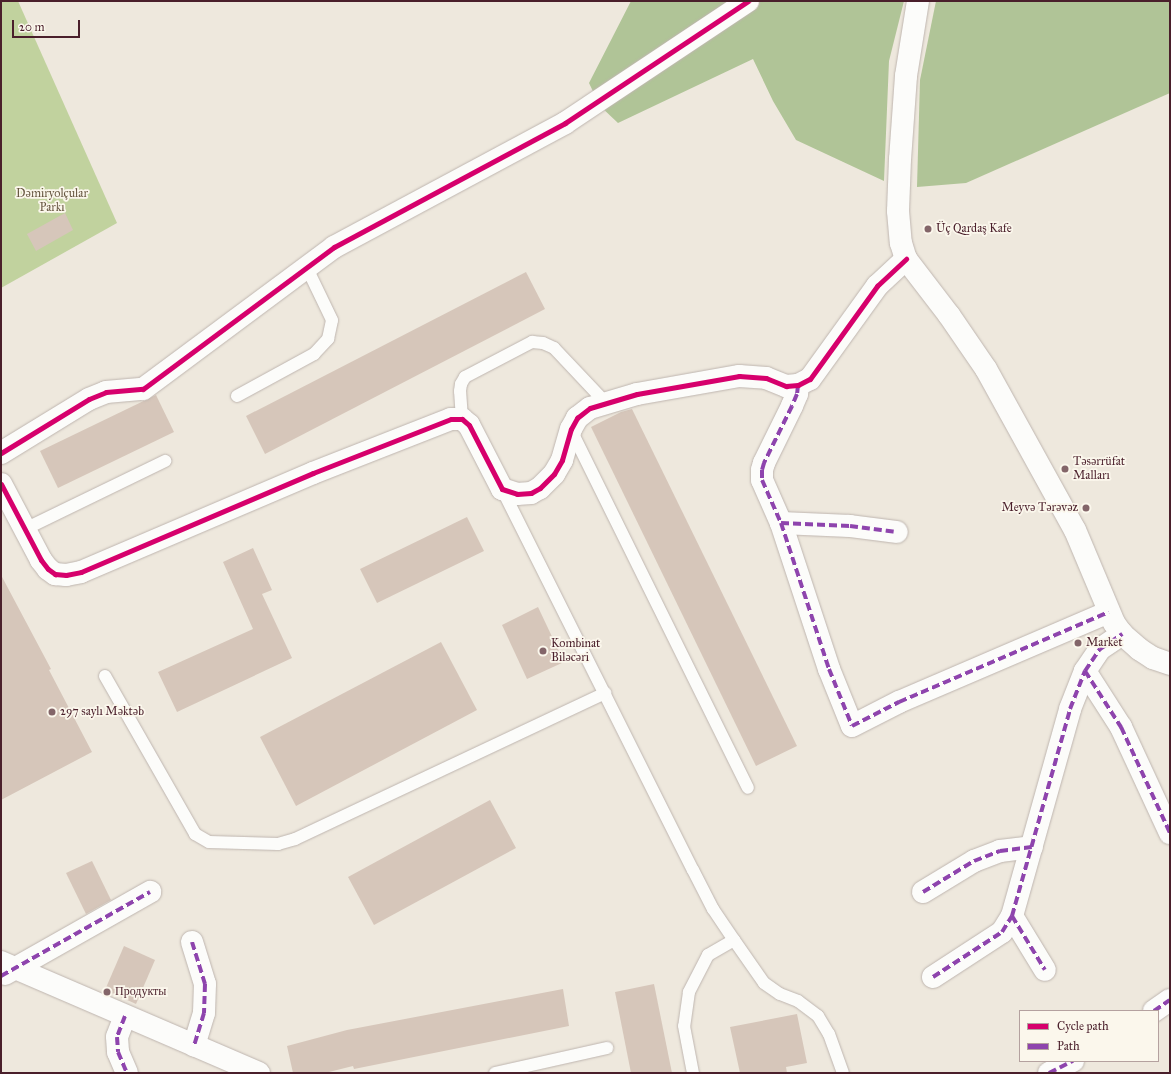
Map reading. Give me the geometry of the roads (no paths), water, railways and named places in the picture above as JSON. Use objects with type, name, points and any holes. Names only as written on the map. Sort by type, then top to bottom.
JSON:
[{"type":"street","points":[[1,453],[89,399],[106,392],[143,389],[334,247],[565,123],[748,1]]},
{"type":"street","points":[[918,1],[906,76],[900,159],[898,211],[901,243],[906,259],[949,315],[986,369],[1075,530],[1109,612],[1122,634],[1139,649],[1153,658],[1170,664]]},
{"type":"street","points":[[1,484],[48,569],[55,574],[66,575],[81,572],[313,473],[451,418],[462,419],[469,425],[502,489],[516,494],[531,493],[540,488],[554,474],[562,460],[571,429],[577,418],[590,408],[605,402],[637,394],[739,376],[766,378],[786,386],[798,385],[810,379],[820,368],[877,286],[906,259]]},
{"type":"street","points":[[798,385],[797,394],[792,406],[762,470],[762,480],[781,523],[829,669],[852,726],[899,702],[1109,612]]},
{"type":"street","points":[[781,523],[850,526],[897,532]]},
{"type":"street","points":[[933,977],[1002,932],[1012,916],[1070,709],[1086,671],[1100,649],[1122,634]]},
{"type":"street","points":[[1086,671],[1121,727],[1170,833]]},
{"type":"street","points":[[922,892],[974,861],[1000,851],[1032,847]]},
{"type":"street","points":[[6,969],[150,892]]},
{"type":"street","points":[[1012,916],[1045,970]]},
{"type":"street","points":[[192,942],[205,984],[204,1013],[194,1046]]},
{"type":"street","points":[[6,969],[126,1016],[259,1073]]},
{"type":"street","points":[[1155,1010],[1170,1000]]},
{"type":"street","points":[[126,1016],[117,1037],[118,1052],[127,1073]]},
{"type":"street","points":[[1049,1073],[1071,1062]]},
{"type":"lane","points":[[237,396],[314,354],[328,339],[332,320],[307,268]]},
{"type":"lane","points":[[462,419],[460,391],[461,384],[465,377],[532,342],[543,343],[554,348],[605,402]]},
{"type":"lane","points":[[571,429],[748,788]]},
{"type":"lane","points":[[25,529],[165,461]]},
{"type":"lane","points":[[502,489],[606,693],[713,909],[764,983],[780,994],[798,1001],[818,1016],[829,1034],[843,1073]]},
{"type":"lane","points":[[105,676],[195,834],[208,842],[278,844],[295,839],[606,693]]},
{"type":"lane","points":[[693,1073],[684,1026],[690,992],[708,955],[734,940]]},
{"type":"lane","points":[[495,1073],[607,1048]]},
{"type":"place","name":"Üç Qardaş Kafe","points":[[928,229]]},
{"type":"place","name":"Təsərrüfat Malları","points":[[1065,469]]},
{"type":"place","name":"Meyvə Tərəvəz","points":[[1086,508]]},
{"type":"place","name":"Market","points":[[1078,643]]},
{"type":"place","name":"Kombinat Biləcəri","points":[[543,651]]},
{"type":"place","name":"297 saylı Məktəb","points":[[52,712]]},
{"type":"place","name":"Продукты","points":[[107,992]]},
{"type":"park label","name":"Dəmiryolçular Parkı","points":[[52,201]]}]
